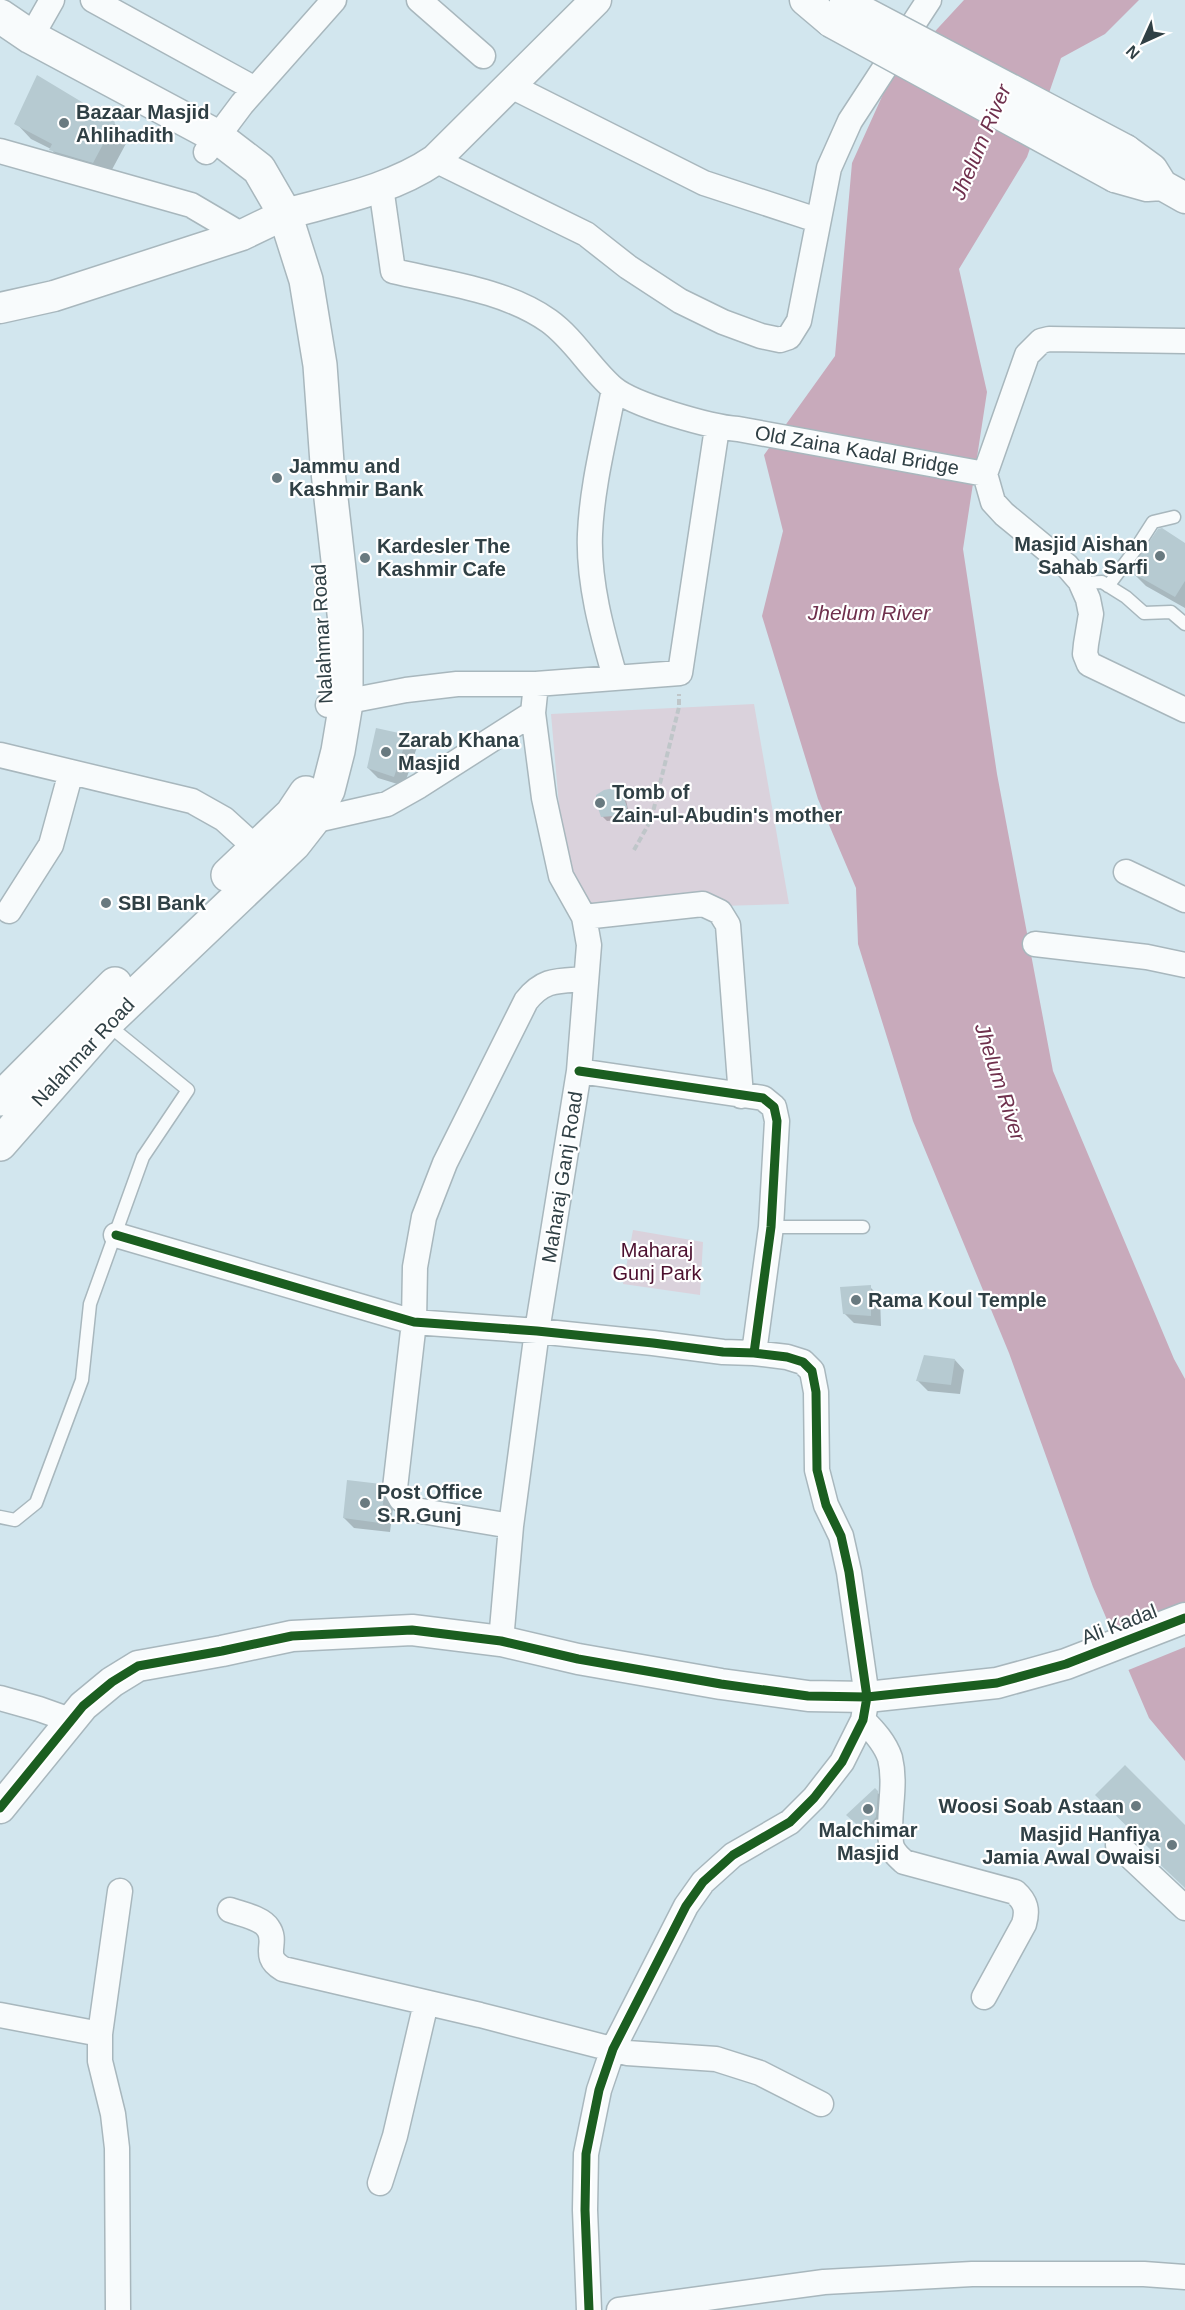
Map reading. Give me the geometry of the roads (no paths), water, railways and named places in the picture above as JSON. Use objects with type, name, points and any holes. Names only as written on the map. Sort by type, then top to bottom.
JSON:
[{"type":"main road","points":[[0,16],[15,40],[216,151],[259,169],[265,224],[306,280],[320,365],[327,463],[346,631],[328,790],[312,821],[294,844],[264,856]]},
{"type":"main road","name":"Nalahmar Road","points":[[0,1144],[106,1023],[264,856],[306,793],[337,704]]},
{"type":"main road","name":"Nalahmar Road","points":[[0,1099],[87,1011],[264,856]]},
{"type":"street","points":[[15,40],[52,0]]},
{"type":"street","points":[[95,0],[255,89]]},
{"type":"street","points":[[216,151],[255,89],[334,0]]},
{"type":"street","points":[[419,0],[483,56]]},
{"type":"street","points":[[0,308],[54,296],[413,175],[435,160],[596,0]]},
{"type":"street","points":[[805,0],[840,8],[1120,164],[1147,186],[1174,192]]},
{"type":"street","points":[[435,160],[586,234],[628,267],[690,307],[742,329],[780,340],[789,337],[798,321],[817,220],[829,168],[838,144],[850,121],[929,0]]},
{"type":"street","points":[[511,86],[704,183],[817,220]]},
{"type":"street","points":[[0,151],[265,224]]},
{"type":"street","name":"Old Zaina Kadal Bridge","points":[[381,187],[393,271],[501,296],[550,322],[614,389],[646,405],[728,428],[980,473]]},
{"type":"street","points":[[1185,341],[1049,339],[1041,341],[1028,355],[980,473],[993,502],[1004,514],[1067,566],[1082,583],[1091,614],[1085,654],[1089,664],[1185,710]]},
{"type":"street","points":[[614,389],[597,477],[590,535],[593,580],[602,635],[615,678]]},
{"type":"street","points":[[337,704],[406,690],[457,684],[536,684],[680,673],[728,428]]},
{"type":"street","name":"Maharaj Ganj Road","points":[[501,1641],[510,1526],[537,1331],[579,1071],[589,945],[584,917],[561,876],[544,798],[533,713],[536,684]]},
{"type":"street","points":[[312,821],[387,804],[533,713]]},
{"type":"street","points":[[0,755],[192,801],[224,819],[264,856]]},
{"type":"street","points":[[9,911],[51,845],[71,772]]},
{"type":"street","points":[[1126,872],[1185,900]]},
{"type":"street","points":[[584,917],[703,904],[720,912],[728,925],[741,1096]]},
{"type":"street","points":[[1035,944],[1147,957],[1185,965]]},
{"type":"street","points":[[510,1526],[416,1510],[401,1500],[395,1488],[414,1322],[415,1267],[424,1217],[445,1163],[526,1001],[535,989],[550,982],[586,979]]},
{"type":"street","points":[[579,1071],[763,1098],[774,1107],[777,1121],[771,1227],[754,1353]]},
{"type":"street","points":[[116,1235],[414,1322],[537,1331],[723,1352],[754,1353],[787,1357],[803,1362],[812,1371],[816,1392],[818,1470],[826,1505],[841,1536],[849,1572],[865,1709],[890,1757],[893,1785],[891,1844],[895,1854],[904,1862],[1015,1892],[1024,1901],[1027,1913],[1024,1924],[984,1996]]},
{"type":"street","name":"Ali Kadal","points":[[0,1808],[83,1706],[112,1682],[138,1666],[292,1636],[412,1630],[501,1641],[578,1659],[721,1684],[808,1696],[865,1709],[997,1683],[1066,1664],[1185,1618]]},
{"type":"street","points":[[0,1698],[70,1720]]},
{"type":"street","points":[[589,2310],[585,2210],[586,2154],[599,2090],[614,2049],[686,1906],[703,1882],[733,1855],[790,1822],[814,1798],[842,1762],[865,1709]]},
{"type":"street","points":[[1118,1845],[1185,1908]]},
{"type":"street","points":[[118,2310],[117,2148],[113,2114],[100,2061],[100,2034],[120,1891]]},
{"type":"street","points":[[230,1910],[263,1923],[269,1929],[270,1957],[275,1965],[283,1969],[627,2053],[716,2059],[760,2073],[822,2104]]},
{"type":"street","points":[[380,2183],[395,2136],[426,2003]]},
{"type":"street","points":[[0,2015],[100,2034]]},
{"type":"street","points":[[620,2310],[824,2282],[972,2274],[1144,2274],[1185,2277]]},
{"type":"lane","points":[[1108,586],[1153,522],[1174,517]]},
{"type":"lane","points":[[1082,583],[1102,582],[1126,597],[1144,613],[1171,612],[1185,624]]},
{"type":"lane","points":[[0,1517],[15,1520],[36,1503],[82,1380],[90,1304],[142,1157],[188,1090],[106,1023]]},
{"type":"lane","points":[[771,1227],[863,1227]]},
{"type":"water","name":"Jhelum River","points":[[964,0],[1139,0],[1105,34],[1061,58],[1027,157],[959,269],[987,392],[963,549],[997,774],[1053,1071],[1174,1359],[1185,1379],[1185,1761],[1149,1718],[1093,1587],[1009,1353],[913,1121],[858,944],[856,888],[818,799],[762,616],[783,531],[764,455],[835,356],[852,163],[889,81]]},
{"type":"place","name":"Bazaar Masjid Ahlihadith","points":[[64,123]]},
{"type":"place","name":"Jammu and Kashmir Bank","points":[[277,478]]},
{"type":"place","name":"Masjid Aishan Sahab Sarfi","points":[[1160,556]]},
{"type":"place","name":"Kardesler The Kashmir Cafe","points":[[365,558]]},
{"type":"place","name":"Zarab Khana Masjid","points":[[386,752]]},
{"type":"place","name":"Tomb of Zain-ul-Abudin's mother","points":[[600,803]]},
{"type":"place","name":"SBI Bank","points":[[106,903]]},
{"type":"place","name":"Rama Koul Temple","points":[[856,1300]]},
{"type":"place","name":"Post Office S.R.Gunj","points":[[365,1503]]},
{"type":"place","name":"Woosi Soab Astaan","points":[[1136,1806]]},
{"type":"place","name":"Malchimar Masjid","points":[[868,1809]]},
{"type":"place","name":"Masjid Hanfiya Jamia Awal Owaisi","points":[[1172,1845]]},
{"type":"park label","name":"Maharaj Gunj Park","points":[[657,1262]]}]
